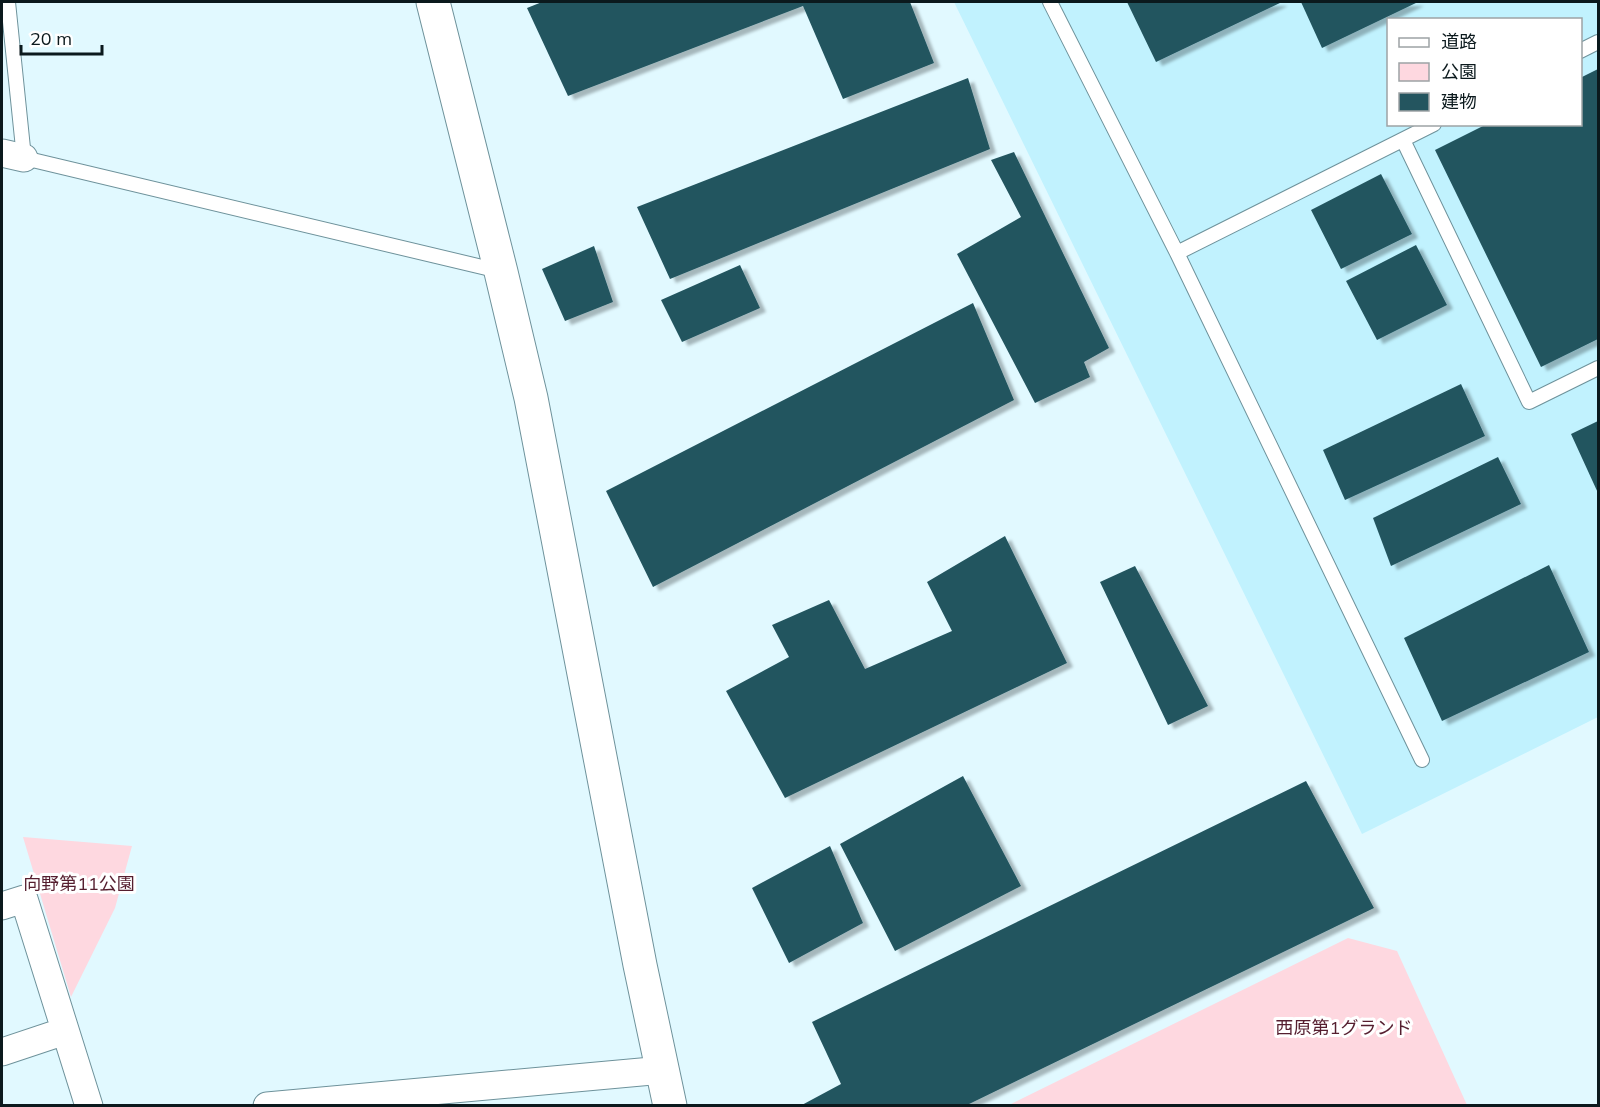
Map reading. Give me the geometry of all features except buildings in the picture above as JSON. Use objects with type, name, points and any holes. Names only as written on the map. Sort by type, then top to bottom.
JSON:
[{"type":"street","points":[[433,2],[531,398],[640,965],[670,1106]]},
{"type":"street","points":[[2,906],[24,899],[89,1106]]},
{"type":"street","points":[[2,1052],[65,1031]]},
{"type":"street","points":[[267,1106],[663,1070]]},
{"type":"lane","points":[[8,2],[13,156],[501,272]]},
{"type":"lane","points":[[1050,2],[1177,253],[1422,760]]},
{"type":"lane","points":[[1582,50],[1599,42]]},
{"type":"lane","points":[[1177,253],[1430,126]]},
{"type":"lane","points":[[1403,140],[1529,402],[1599,368]]},
{"type":"shaded area","points":[[954,2],[1598,2],[1598,717],[1362,834]]},
{"type":"green space","name":"向野第11公園","points":[[23,837],[132,846],[115,908],[71,997]]},
{"type":"green space","name":"西原第1グランド","points":[[1348,938],[1397,951],[1467,1105],[1009,1105]]}]
